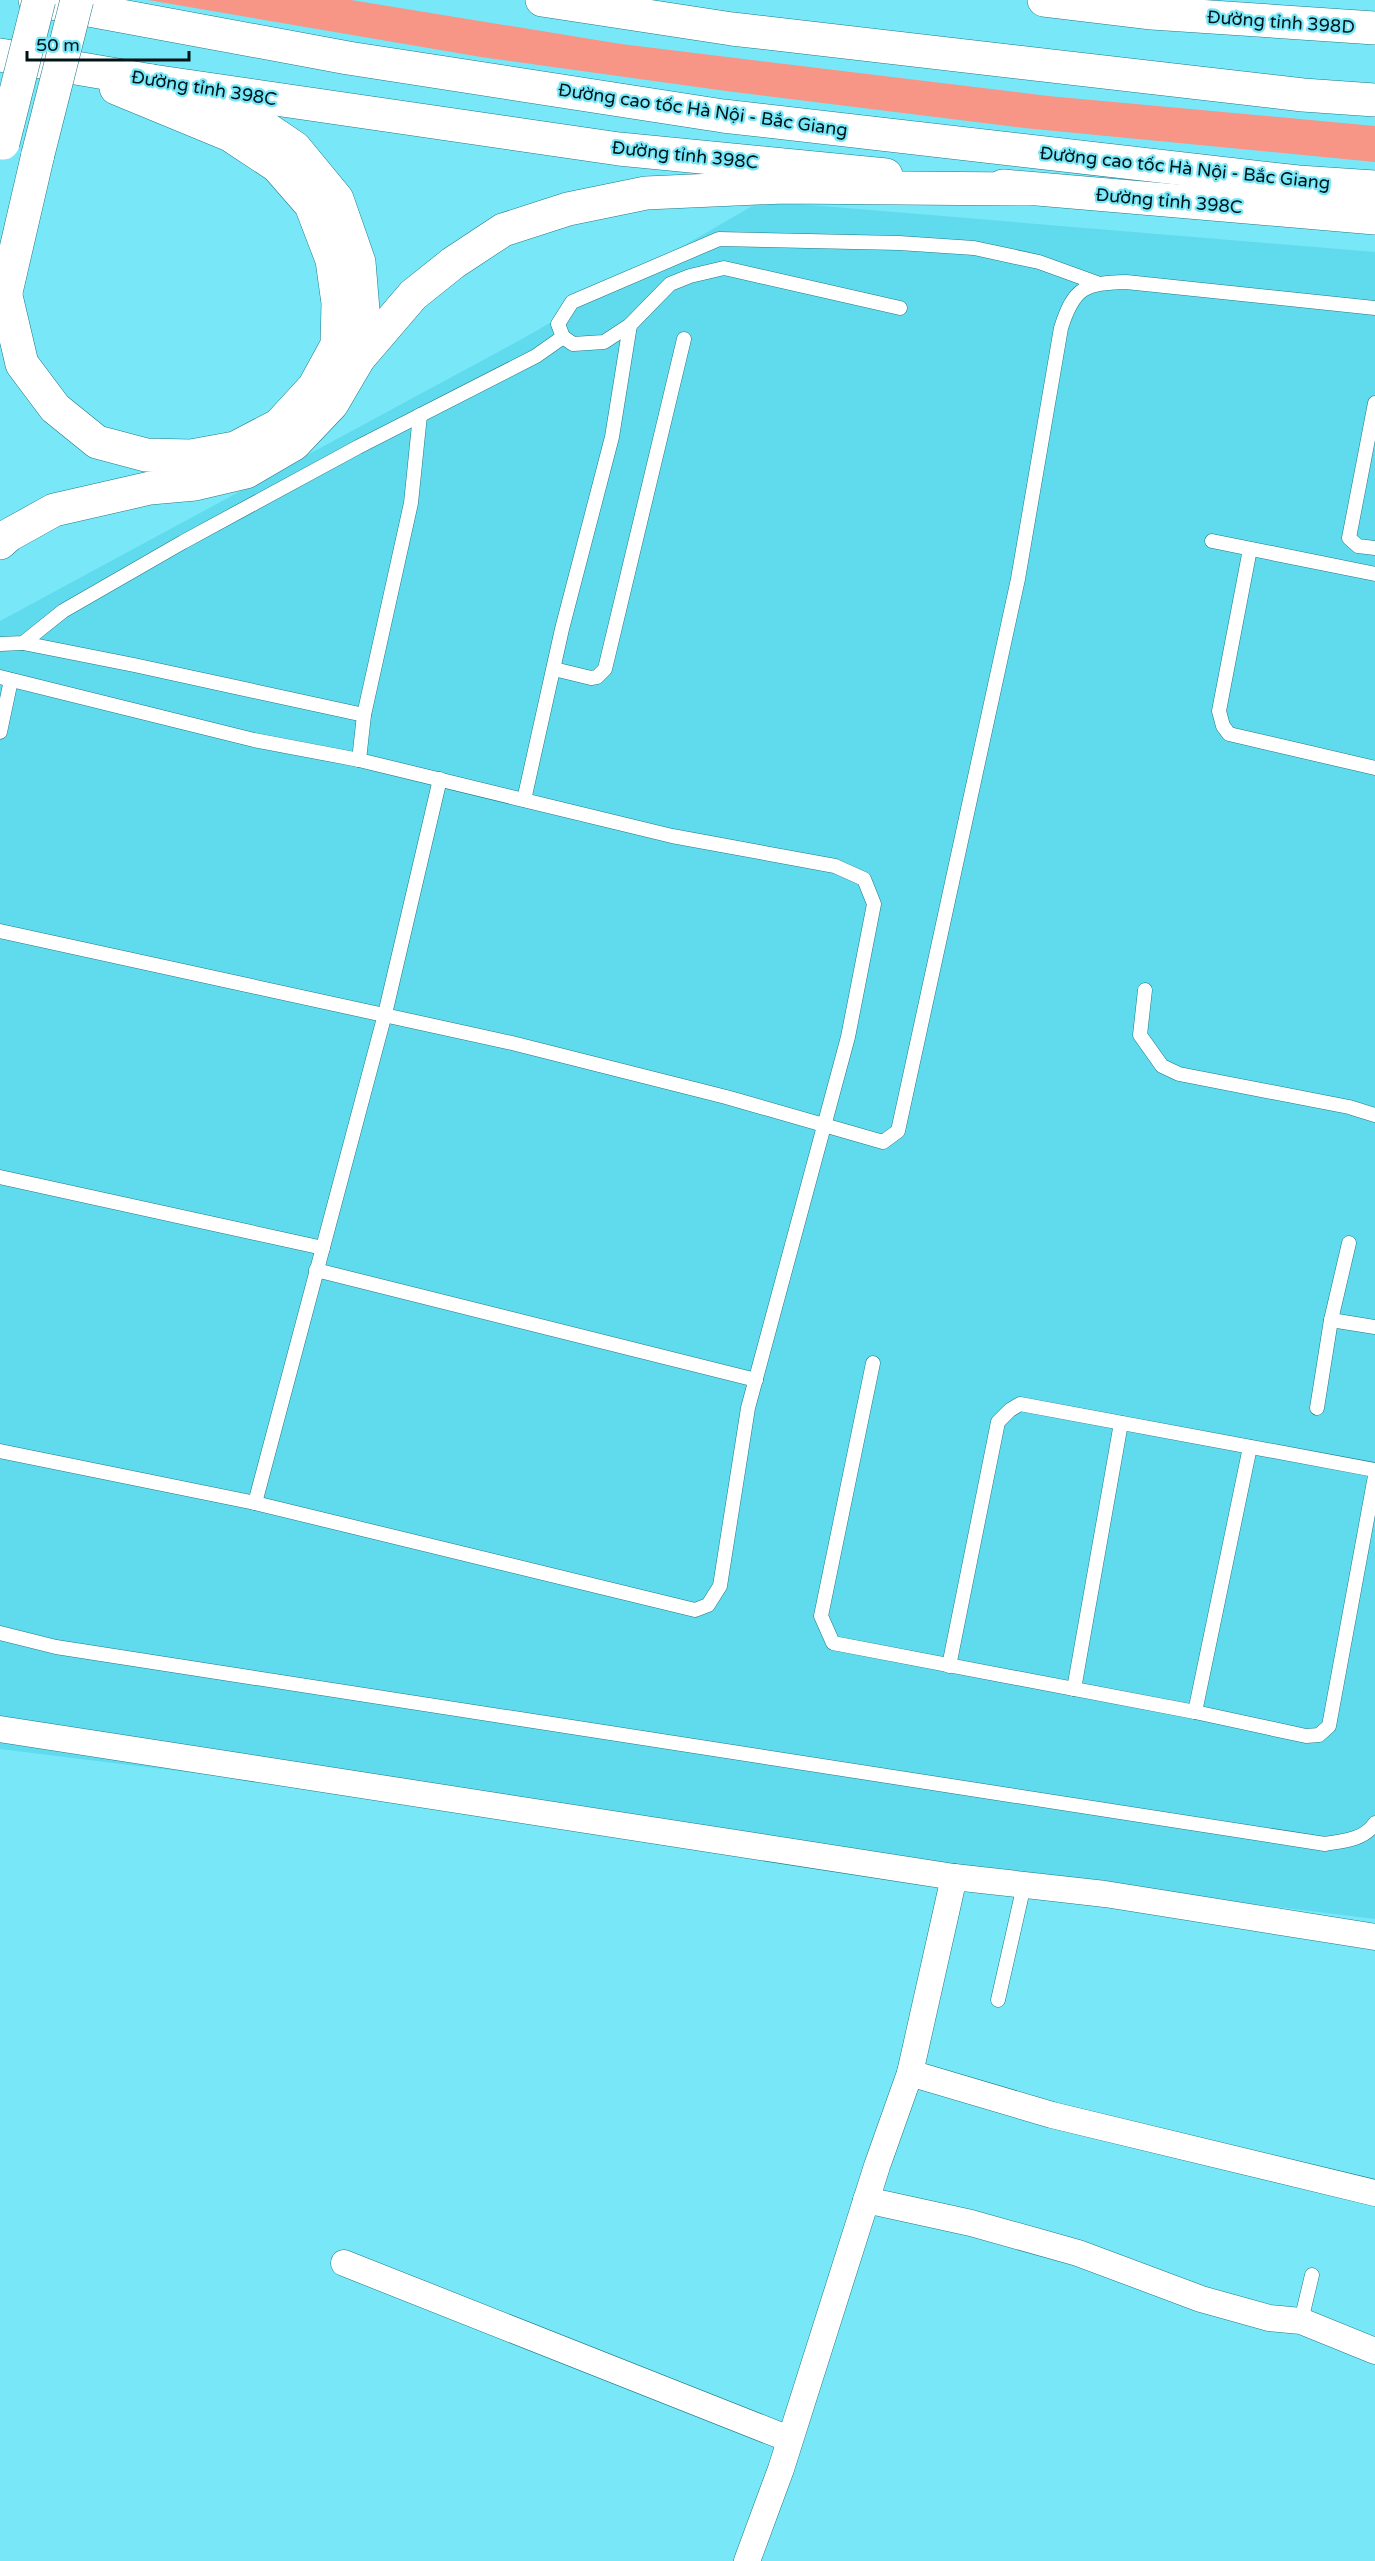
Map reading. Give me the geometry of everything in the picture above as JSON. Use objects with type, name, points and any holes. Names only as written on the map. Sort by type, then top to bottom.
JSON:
[{"type":"main road","points":[[2,149],[37,0]]},
{"type":"main road","name":"Đường cao tốc Hà Nội - Bắc Giang","points":[[37,0],[348,58],[723,116],[1298,182],[1375,187]]},
{"type":"main road","points":[[59,65],[230,135],[277,166],[311,205],[332,260],[338,303],[337,345],[314,387],[279,425],[235,448],[191,456],[146,454],[97,442],[55,408],[22,364],[3,307],[38,154],[77,0]]},
{"type":"main road","points":[[542,0],[732,29],[1303,95],[1375,100]]},
{"type":"main road","name":"Đường tỉnh 398D","points":[[1044,0],[1152,13],[1375,28]]},
{"type":"main road","points":[[1124,0],[1235,19]]},
{"type":"main road","name":"Đường tỉnh 398C","points":[[0,55],[152,81],[619,149],[1030,189],[1375,218]]},
{"type":"main road","points":[[152,81],[242,112],[294,148],[337,199],[359,262],[363,310],[359,358]]},
{"type":"main road","points":[[0,543],[9,535],[54,510],[150,488],[195,484],[246,472],[294,444],[332,404],[359,358],[413,296],[453,263],[503,230],[568,209],[646,193],[783,187],[1030,189]]},
{"type":"street","points":[[0,1729],[954,1877],[1105,1894],[1375,1937]]},
{"type":"street","points":[[747,2561],[781,2469],[910,2073],[954,1877]]},
{"type":"street","points":[[910,2073],[1052,2115],[1375,2193]]},
{"type":"street","points":[[867,2200],[971,2223],[1078,2253],[1201,2299],[1269,2318],[1301,2321],[1375,2351]]},
{"type":"street","points":[[344,2263],[789,2439]]},
{"type":"lane","points":[[900,308],[724,268],[690,276],[670,284],[630,325],[604,342],[573,344],[563,337],[558,324],[565,309],[572,302],[718,239],[899,243],[974,248],[1039,262],[1097,283],[1126,282],[1375,308]]},
{"type":"lane","points":[[0,931],[512,1043],[726,1097],[883,1142],[898,1131],[1018,579],[1061,328],[1068,306],[1081,291],[1097,283]]},
{"type":"lane","points":[[524,800],[562,628],[612,437],[630,325]]},
{"type":"lane","points":[[23,643],[63,611],[163,554],[420,415],[536,356],[563,337]]},
{"type":"lane","points":[[554,669],[591,678],[605,669],[684,339]]},
{"type":"lane","points":[[1375,403],[1349,538],[1358,546],[1375,548]]},
{"type":"lane","points":[[359,760],[364,715],[411,503],[420,415]]},
{"type":"lane","points":[[1212,541],[1375,574]]},
{"type":"lane","points":[[1250,549],[1219,711],[1223,726],[1229,734],[1375,768]]},
{"type":"lane","points":[[0,644],[23,643],[364,715]]},
{"type":"lane","points":[[0,732],[6,679],[254,740],[359,760],[672,836],[835,866],[864,879],[874,904],[848,1037],[748,1408],[720,1586],[708,1605],[695,1610],[255,1503],[0,1451]]},
{"type":"lane","points":[[255,1503],[385,1014],[440,779]]},
{"type":"lane","points":[[1145,990],[1140,1035],[1162,1066],[1179,1074],[1349,1107],[1375,1115]]},
{"type":"lane","points":[[0,1177],[322,1248]]},
{"type":"lane","points":[[1317,1408],[1331,1320],[1349,1243]]},
{"type":"lane","points":[[316,1270],[756,1380]]},
{"type":"lane","points":[[1331,1320],[1375,1326]]},
{"type":"lane","points":[[873,1363],[821,1616],[833,1643],[1195,1712],[1306,1736],[1320,1735],[1329,1726],[1375,1476]]},
{"type":"lane","points":[[949,1666],[998,1422],[1020,1404],[1375,1470]]},
{"type":"lane","points":[[1074,1689],[1121,1423]]},
{"type":"lane","points":[[1195,1712],[1250,1447]]},
{"type":"lane","points":[[0,1633],[56,1647],[1325,1844],[1352,1840],[1375,1823]]},
{"type":"lane","points":[[998,2000],[1023,1885]]},
{"type":"lane","points":[[1301,2321],[1311,2275]]},
{"type":"shaded area","points":[[148,0],[351,0],[621,44],[1048,96],[1375,126],[1375,162],[1024,128],[726,91],[481,57]]},
{"type":"shaded area","points":[[761,201],[1375,252],[1375,1919],[0,1749],[0,621],[522,339]]}]
